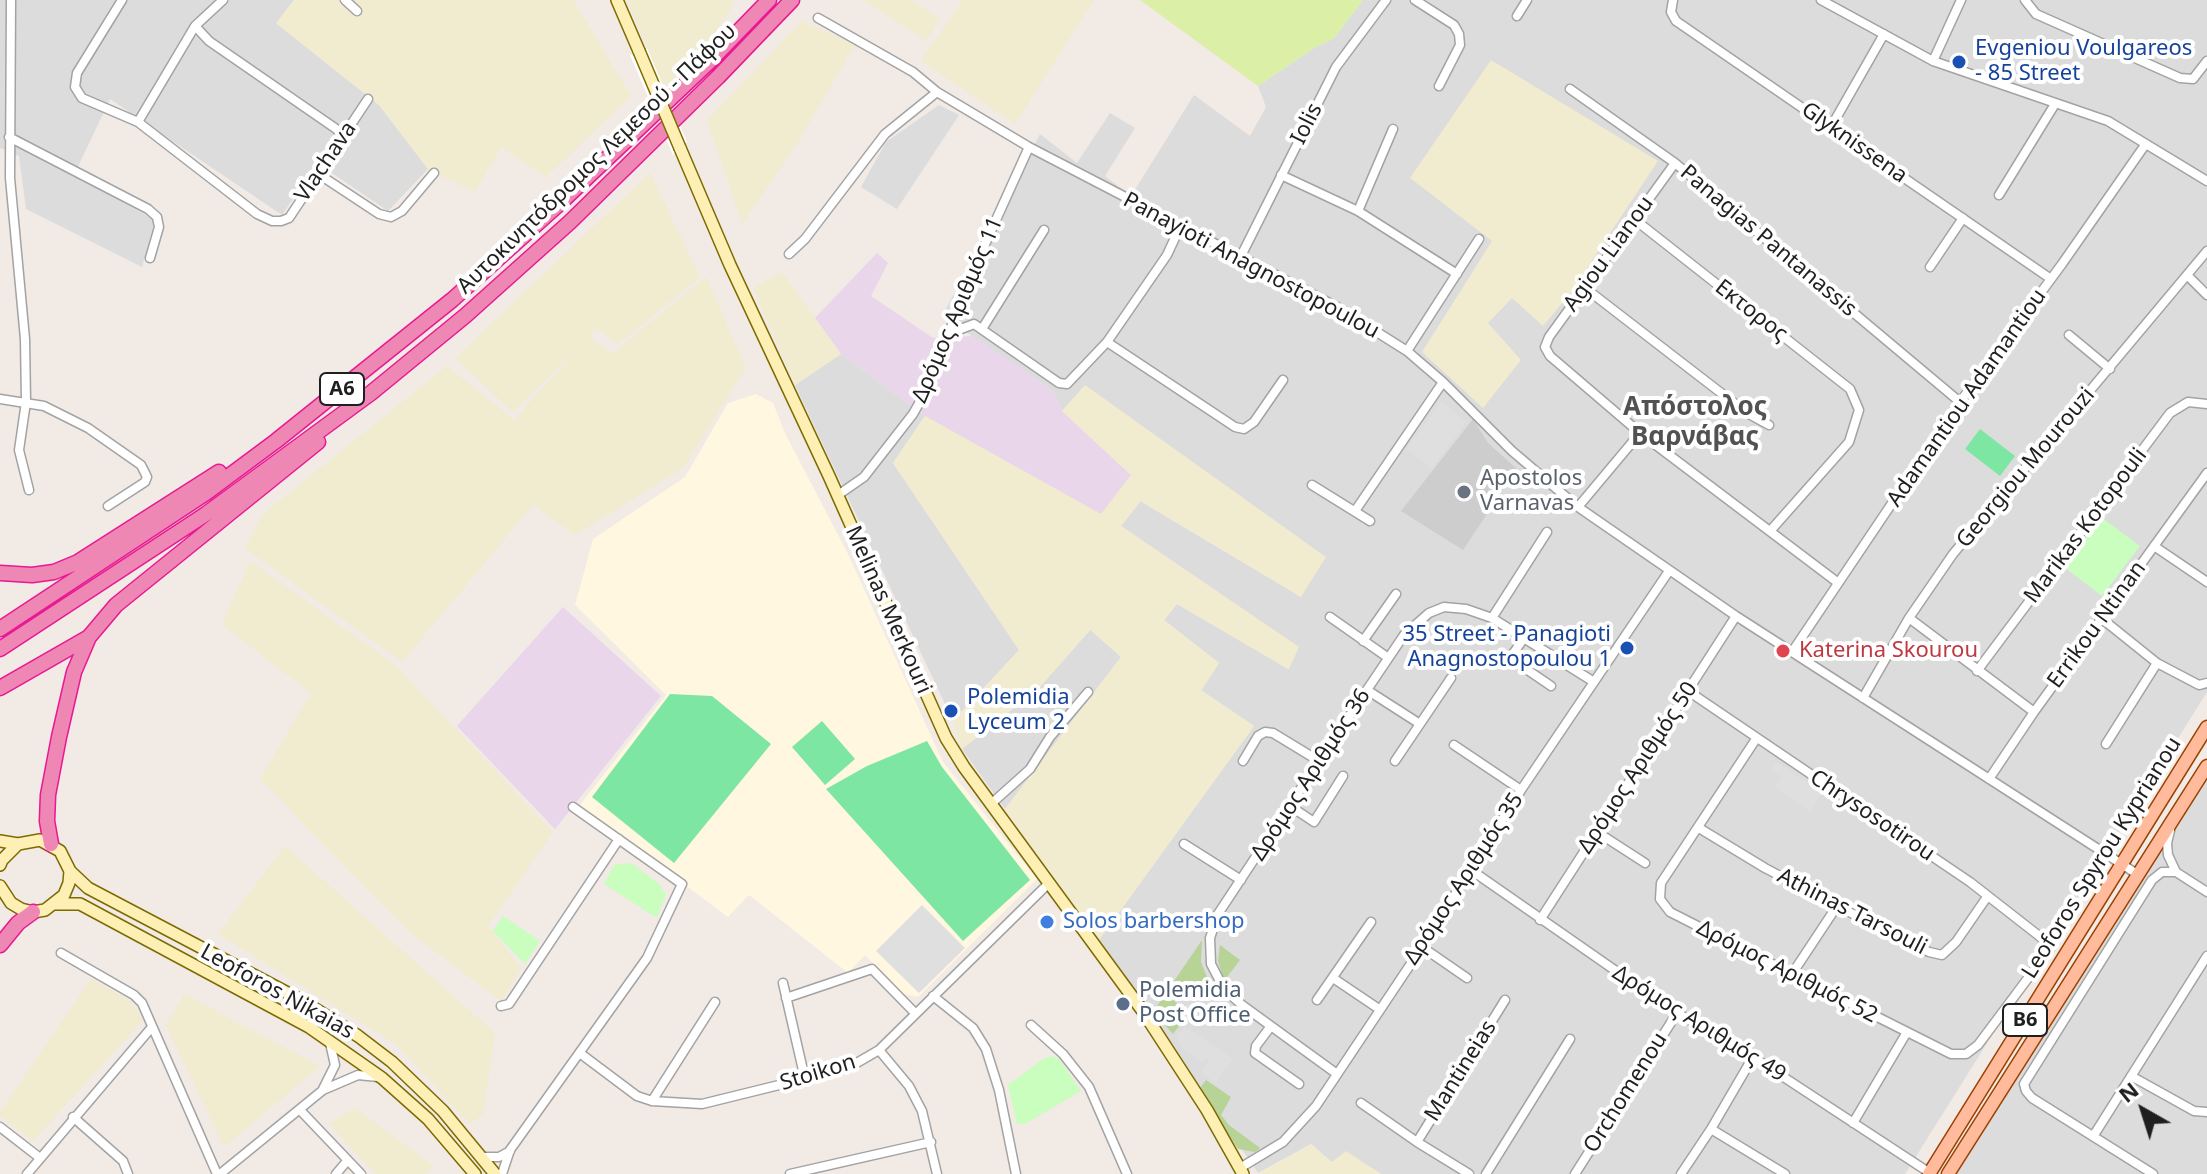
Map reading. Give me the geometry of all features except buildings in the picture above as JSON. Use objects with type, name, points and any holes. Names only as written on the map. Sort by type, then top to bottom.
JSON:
[{"type":"highway","name":"Αυτοκινητόδρομος Λεμεσού - Πάφου","points":[[0,629],[206,493],[452,300],[559,204],[769,0]]},
{"type":"highway","name":"Αυτοκινητόδρομος Λεμεσού - Πάφου","points":[[0,649],[206,514],[371,393],[465,316],[570,222],[792,0]]},
{"type":"highway","points":[[0,573],[43,574],[78,562],[208,480],[351,382]]},
{"type":"highway","points":[[51,844],[47,821],[48,795],[74,672],[89,637],[116,605],[301,457],[371,393]]},
{"type":"highway","points":[[0,688],[89,637]]},
{"type":"highway","points":[[0,945],[18,923],[33,912]]},
{"type":"main road","name":"Melinas Merkouri","points":[[617,0],[730,265],[838,495],[946,738],[1142,1010],[1207,1110],[1242,1171]]},
{"type":"main road","name":"Leoforos Spyrou Kyprianou","points":[[1930,1174],[2207,727]]},
{"type":"main road","name":"Leoforos Spyrou Kyprianou","points":[[1948,1174],[2207,766]]},
{"type":"main road","points":[[0,841],[18,844],[40,840],[51,844]]},
{"type":"main road","points":[[0,865],[18,844]]},
{"type":"main road","name":"Leoforos Nikaias","points":[[51,844],[66,860],[70,871],[88,888],[301,1000],[358,1036],[392,1062],[443,1111],[495,1174]]},
{"type":"main road","points":[[0,886],[11,903],[21,909],[33,912],[45,910],[64,895],[70,871]]},
{"type":"main road","name":"Leoforos Nikaias","points":[[56,904],[80,904],[290,1014],[382,1078],[428,1119],[475,1174]]},
{"type":"street","points":[[11,0],[10,178],[25,339],[26,402],[19,450],[29,490]]},
{"type":"street","points":[[122,0],[77,73],[75,87],[82,98],[138,122],[195,26],[223,0]]},
{"type":"street","points":[[345,0],[357,11]]},
{"type":"street","name":"Iolis","points":[[1241,256],[1336,67],[1386,0]]},
{"type":"street","points":[[1415,0],[1454,25],[1459,34],[1460,45],[1439,86]]},
{"type":"street","points":[[1517,16],[1527,0]]},
{"type":"street","name":"Glyknissena","points":[[1673,0],[1671,12],[1676,21],[2051,279]]},
{"type":"street","points":[[1821,0],[1933,61],[2108,121],[2207,181]]},
{"type":"street","points":[[1933,61],[1961,0]]},
{"type":"street","points":[[2025,0],[2036,14],[2180,78],[2193,79],[2207,61]]},
{"type":"street","name":"Panayioti Anagnostopoulou","points":[[818,18],[913,72],[937,92],[1029,147],[1337,307],[1407,351],[1512,451],[1578,507],[1736,616],[2137,874]]},
{"type":"street","points":[[195,26],[209,41],[345,135]]},
{"type":"street","points":[[1831,127],[1884,34]]},
{"type":"street","name":"Panagias Pantanassis","points":[[1570,89],[1675,163],[1960,402]]},
{"type":"street","points":[[789,254],[805,239],[885,134],[937,92]]},
{"type":"street","name":"Vlachava","points":[[138,122],[257,214],[272,221],[281,221],[289,218],[320,175],[368,99]]},
{"type":"street","points":[[1999,195],[2055,104]]},
{"type":"street","points":[[1358,211],[1393,129]]},
{"type":"street","points":[[9,137],[148,209],[157,217],[159,227],[150,258]]},
{"type":"street","name":"Adamantiou Adamantiou","points":[[1792,652],[1960,402],[2145,145]]},
{"type":"street","name":"Δρόμος Αριθμός 11","points":[[838,495],[864,477],[913,414],[930,384],[967,284],[1029,147]]},
{"type":"street","name":"Agiou Lianou","points":[[1640,433],[1550,356],[1545,347],[1549,337],[1675,163]]},
{"type":"street","points":[[320,175],[379,214],[391,217],[402,211],[434,173]]},
{"type":"street","points":[[1281,175],[1358,211],[1457,274]]},
{"type":"street","points":[[1930,267],[1963,218]]},
{"type":"street","name":"Εκτορος","points":[[1634,219],[1850,389],[1859,410],[1849,442],[1771,530]]},
{"type":"street","points":[[948,334],[962,331],[969,324],[982,329],[1059,383],[1067,384],[1107,342],[1167,255],[1180,227]]},
{"type":"street","points":[[982,329],[1044,230]]},
{"type":"street","points":[[1407,351],[1479,239]]},
{"type":"street","name":"Georgiou Mourouzi","points":[[1863,698],[1909,618],[1980,520],[2207,251]]},
{"type":"street","points":[[2187,275],[2207,295]]},
{"type":"street","points":[[1585,288],[1747,413],[1769,425]]},
{"type":"street","points":[[2069,335],[2110,369]]},
{"type":"street","points":[[1107,342],[1235,427],[1244,429],[1254,422],[1283,380]]},
{"type":"street","points":[[1355,511],[1443,382]]},
{"type":"street","points":[[0,399],[44,406],[88,428],[146,471],[145,482],[108,506]]},
{"type":"street","name":"Marikas Kotopouli","points":[[1977,671],[2170,413],[2188,402],[2207,404]]},
{"type":"street","points":[[1578,507],[1640,433],[1837,582]]},
{"type":"street","name":"Errikou Ntinan","points":[[1989,779],[2207,473]]},
{"type":"street","points":[[1312,485],[1370,521]]},
{"type":"street","points":[[1492,618],[1547,532]]},
{"type":"street","points":[[2154,546],[2207,582]]},
{"type":"street","name":"Δρόμος Αριθμός 35","points":[[1242,1171],[1283,1142],[1316,1106],[1521,790],[1669,571]]},
{"type":"street","points":[[1363,641],[1396,594]]},
{"type":"street","name":"Δρόμος Αριθμός 36","points":[[1337,1074],[1224,989],[1211,964],[1210,938],[1218,914],[1387,657],[1414,624],[1429,613],[1444,607],[1466,609],[1492,618],[1594,682]]},
{"type":"street","name":"Δρόμος Αριθμός 50","points":[[1540,920],[1736,616]]},
{"type":"street","points":[[1330,617],[1387,657]]},
{"type":"street","points":[[1909,618],[2034,712]]},
{"type":"street","points":[[2101,618],[2157,663],[2199,685],[2207,683]]},
{"type":"street","points":[[1524,638],[1510,658],[1551,686]]},
{"type":"street","points":[[2106,744],[2157,663]]},
{"type":"street","points":[[1395,761],[1451,678]]},
{"type":"street","points":[[1367,690],[1420,724]]},
{"type":"street","name":"Chrysosotirou","points":[[1688,691],[1887,824],[2052,946]]},
{"type":"street","points":[[991,804],[1030,769],[1050,737],[1088,692]]},
{"type":"street","points":[[1243,761],[1258,736],[1265,732],[1273,733],[1319,761]]},
{"type":"street","name":"Δρόμος Αριθμός 52","points":[[1756,739],[1661,883],[1660,899],[1670,912],[1951,1054],[1966,1054],[1978,1045],[2052,946]]},
{"type":"street","points":[[1454,745],[1521,790]]},
{"type":"street","points":[[1290,806],[1314,822],[1343,776]]},
{"type":"street","points":[[502,1174],[510,1150],[647,958],[682,884],[573,807]]},
{"type":"street","points":[[2175,816],[2167,843],[2168,855],[2176,872],[2207,892]]},
{"type":"street","name":"Athinas Tarsouli","points":[[1699,828],[1765,868],[1929,952],[1942,955],[1956,942],[1987,897]]},
{"type":"street","points":[[1597,832],[1645,863]]},
{"type":"street","points":[[501,1006],[509,1004],[619,839]]},
{"type":"street","points":[[1184,844],[1241,880]]},
{"type":"street","name":"Δρόμος Αριθμός 49","points":[[1471,870],[1677,1013],[1753,1057],[1930,1174]]},
{"type":"street","points":[[2153,1174],[2032,1098],[2024,1084],[2152,880],[2162,872],[2176,872]]},
{"type":"street","name":"Stoikon","points":[[581,1054],[637,1096],[652,1101],[702,1104],[848,1068],[879,1050],[1049,883]]},
{"type":"street","points":[[1792,974],[1837,906]]},
{"type":"street","points":[[1317,1000],[1371,922]]},
{"type":"street","points":[[1422,947],[1467,978]]},
{"type":"street","points":[[61,953],[134,995],[142,1003],[218,1174],[323,1090],[358,1075],[382,1078]]},
{"type":"street","points":[[2094,1135],[2207,956]]},
{"type":"street","points":[[786,998],[872,969],[915,1013]]},
{"type":"street","points":[[1333,978],[1379,1009]]},
{"type":"street","points":[[783,983],[805,1079]]},
{"type":"street","points":[[933,996],[973,1028],[986,1049],[999,1090],[1016,1174]]},
{"type":"street","name":"Mantineias","points":[[1417,1142],[1505,1000]]},
{"type":"street","points":[[652,1101],[715,1002]]},
{"type":"street","name":"Orchomenou","points":[[1575,1174],[1677,1013]]},
{"type":"street","points":[[1031,1025],[1063,1054],[1089,1087],[1127,1174]]},
{"type":"street","points":[[1271,1026],[1256,1046],[1255,1053],[1299,1084]]},
{"type":"street","points":[[27,1174],[152,1027]]},
{"type":"street","points":[[1853,1123],[1907,1032]]},
{"type":"street","points":[[1486,1174],[1570,1039]]},
{"type":"street","points":[[323,1090],[335,1065],[330,1041]]},
{"type":"street","points":[[879,1050],[909,1086],[922,1111],[937,1174]]},
{"type":"street","points":[[1681,1174],[1753,1057]]},
{"type":"street","points":[[2131,1076],[2194,1111],[2207,1112]]},
{"type":"street","points":[[1361,1103],[1469,1174]]},
{"type":"street","points":[[300,1110],[361,1174]]},
{"type":"street","points":[[73,1117],[123,1161],[128,1174]]},
{"type":"street","points":[[0,1127],[40,1158]]},
{"type":"street","points":[[1711,1129],[1785,1174]]},
{"type":"street","points":[[790,1174],[816,1171],[931,1142]]},
{"type":"street","points":[[482,1157],[499,1157],[510,1150]]},
{"type":"street","points":[[336,1174],[347,1161]]},
{"type":"shaded area","points":[[0,0],[294,0],[277,24],[379,105],[428,169],[388,211],[317,163],[282,215],[110,99],[74,175],[155,220],[142,267],[26,209],[19,156],[0,148]]},
{"type":"shaded area","points":[[294,0],[573,0],[631,96],[546,177],[501,147],[475,192],[428,169],[379,105],[276,23]]},
{"type":"shaded area","points":[[627,0],[730,0],[734,4],[703,51],[664,88]]},
{"type":"shaded area","points":[[864,0],[911,0],[940,19],[926,41]]},
{"type":"shaded area","points":[[963,0],[1094,0],[1015,124],[921,61]]},
{"type":"shaded area","points":[[1363,0],[2207,0],[2207,692],[1905,1174],[1381,1174],[1346,1152],[1332,1163],[1311,1144],[1258,1173],[1099,940],[1254,726],[1201,690],[1219,663],[1164,620],[1177,604],[1288,669],[1298,647],[1121,526],[1140,501],[1301,597],[1085,386],[1062,411],[1053,391],[942,316],[1040,134],[1077,163],[1110,113],[1135,128],[1105,176],[1131,196],[1194,95],[1250,136],[1266,107],[1258,86],[1334,38]]},
{"type":"shaded area","points":[[802,21],[855,45],[795,147],[742,224],[707,120]]},
{"type":"shaded area","points":[[1491,60],[1658,161],[1569,295],[1543,326],[1512,298],[1488,323],[1521,360],[1483,408],[1422,352],[1492,241],[1410,178]]},
{"type":"shaded area","points":[[939,105],[959,115],[897,209],[861,187],[886,142]]},
{"type":"shaded area","points":[[650,173],[700,277],[618,344],[596,329],[589,336],[612,354],[706,277],[746,368],[683,468],[575,535],[533,505],[402,662],[245,548],[262,515],[447,366],[514,420],[581,345],[513,412],[455,358]]},
{"type":"shaded area","points":[[877,253],[888,263],[871,296],[933,338],[974,336],[1053,391],[1062,411],[1131,475],[1101,515],[925,416],[841,354],[815,318]]},
{"type":"shaded area","points":[[782,272],[841,354],[795,385],[753,288]]},
{"type":"shaded area","points":[[841,354],[925,416],[893,463],[1019,650],[953,721],[795,385]]},
{"type":"shaded area","points":[[1085,385],[1326,557],[1301,597],[1141,501],[1121,526],[1299,647],[1289,669],[1177,604],[1164,620],[1219,663],[1201,691],[1254,726],[1099,940],[1005,809],[1121,657],[1090,630],[1039,688],[962,749],[953,721],[1019,650],[893,463],[925,416],[1101,514],[1131,475],[1062,411]]},
{"type":"shaded area","points":[[756,394],[773,403],[786,435],[848,554],[943,762],[1037,879],[918,997],[903,994],[865,955],[848,973],[749,895],[728,917],[579,806],[666,695],[575,605],[593,539],[685,477],[728,403]]},
{"type":"shaded area","points":[[1441,402],[1467,422],[1432,468],[1406,449]]},
{"type":"shaded area","points":[[1473,419],[1488,443],[1517,469],[1463,550],[1401,511]]},
{"type":"shaded area","points":[[250,561],[395,665],[553,832],[488,926],[521,968],[501,1001],[408,931],[260,779],[311,693],[222,625]]},
{"type":"shaded area","points":[[563,607],[661,696],[555,829],[457,726]]},
{"type":"shaded area","points":[[1091,629],[1121,657],[1005,809],[962,749],[1039,688]]},
{"type":"shaded area","points":[[1776,762],[1823,792],[1811,811],[1774,787],[1781,777],[1771,770]]},
{"type":"shaded area","points":[[2207,767],[2207,1174],[1950,1174]]},
{"type":"shaded area","points":[[285,846],[495,1033],[483,1114],[470,1124],[397,1045],[218,934]]},
{"type":"shaded area","points":[[922,905],[965,948],[919,993],[876,951]]},
{"type":"shaded area","points":[[91,979],[130,1001],[143,1020],[33,1141],[0,1116],[0,1112]]},
{"type":"shaded area","points":[[184,994],[320,1066],[224,1147],[166,1025]]},
{"type":"shaded area","points":[[1184,1026],[1233,1059],[1216,1083],[1201,1073],[1210,1060],[1206,1058],[1202,1063],[1183,1049],[1177,1037]]},
{"type":"shaded area","points":[[355,1108],[434,1166],[425,1174],[376,1174],[329,1124]]},
{"type":"shaded area","points":[[1311,1144],[1332,1162],[1346,1151],[1381,1174],[1258,1174]]},
{"type":"green space","points":[[1140,0],[1363,0],[1334,38],[1258,86]]},
{"type":"green space","points":[[1980,429],[2015,456],[2000,476],[1965,449]]},
{"type":"green space","points":[[2101,517],[2140,546],[2102,596],[2064,567]]},
{"type":"green space","points":[[670,694],[712,696],[771,744],[674,863],[592,797]]},
{"type":"green space","points":[[822,721],[855,759],[825,785],[792,747]]},
{"type":"green space","points":[[927,741],[942,767],[1030,880],[963,941],[826,789],[867,766]]},
{"type":"green space","points":[[614,865],[634,865],[659,884],[666,894],[657,918],[604,884]]},
{"type":"green space","points":[[503,916],[540,941],[525,964],[493,931]]},
{"type":"green space","points":[[1202,940],[1201,962],[1210,985],[1202,997],[1184,986],[1174,1000],[1181,1010],[1182,1022],[1173,1034],[1153,1012]]},
{"type":"green space","points":[[1220,945],[1240,960],[1224,981],[1218,961]]},
{"type":"green space","points":[[1052,1056],[1059,1059],[1081,1091],[1025,1124],[1017,1124],[1008,1085],[1043,1059]]},
{"type":"green space","points":[[1206,1080],[1231,1097],[1221,1115],[1229,1125],[1260,1148],[1255,1152],[1238,1149],[1207,1103],[1201,1087]]},
{"type":"pier","points":[[647,48],[687,142],[673,155],[630,55]]},
{"type":"place","name":"Evgeniou Voulgareos - 85 Street","points":[[1959,62]]},
{"type":"place","name":"Apostolos Varnavas","points":[[1464,492]]},
{"type":"place","name":"35 Street - Panagioti Anagnostopoulou 1","points":[[1627,648]]},
{"type":"place","name":"Katerina Skourou","points":[[1783,651]]},
{"type":"place","name":"Polemidia Lyceum 2","points":[[951,711]]},
{"type":"place","name":"Solos barbershop","points":[[1047,922]]},
{"type":"place","name":"Polemidia Post Office","points":[[1123,1004]]},
{"type":"district","name":"Απόστολος Βαρνάβας","points":[[1695,423]]}]
